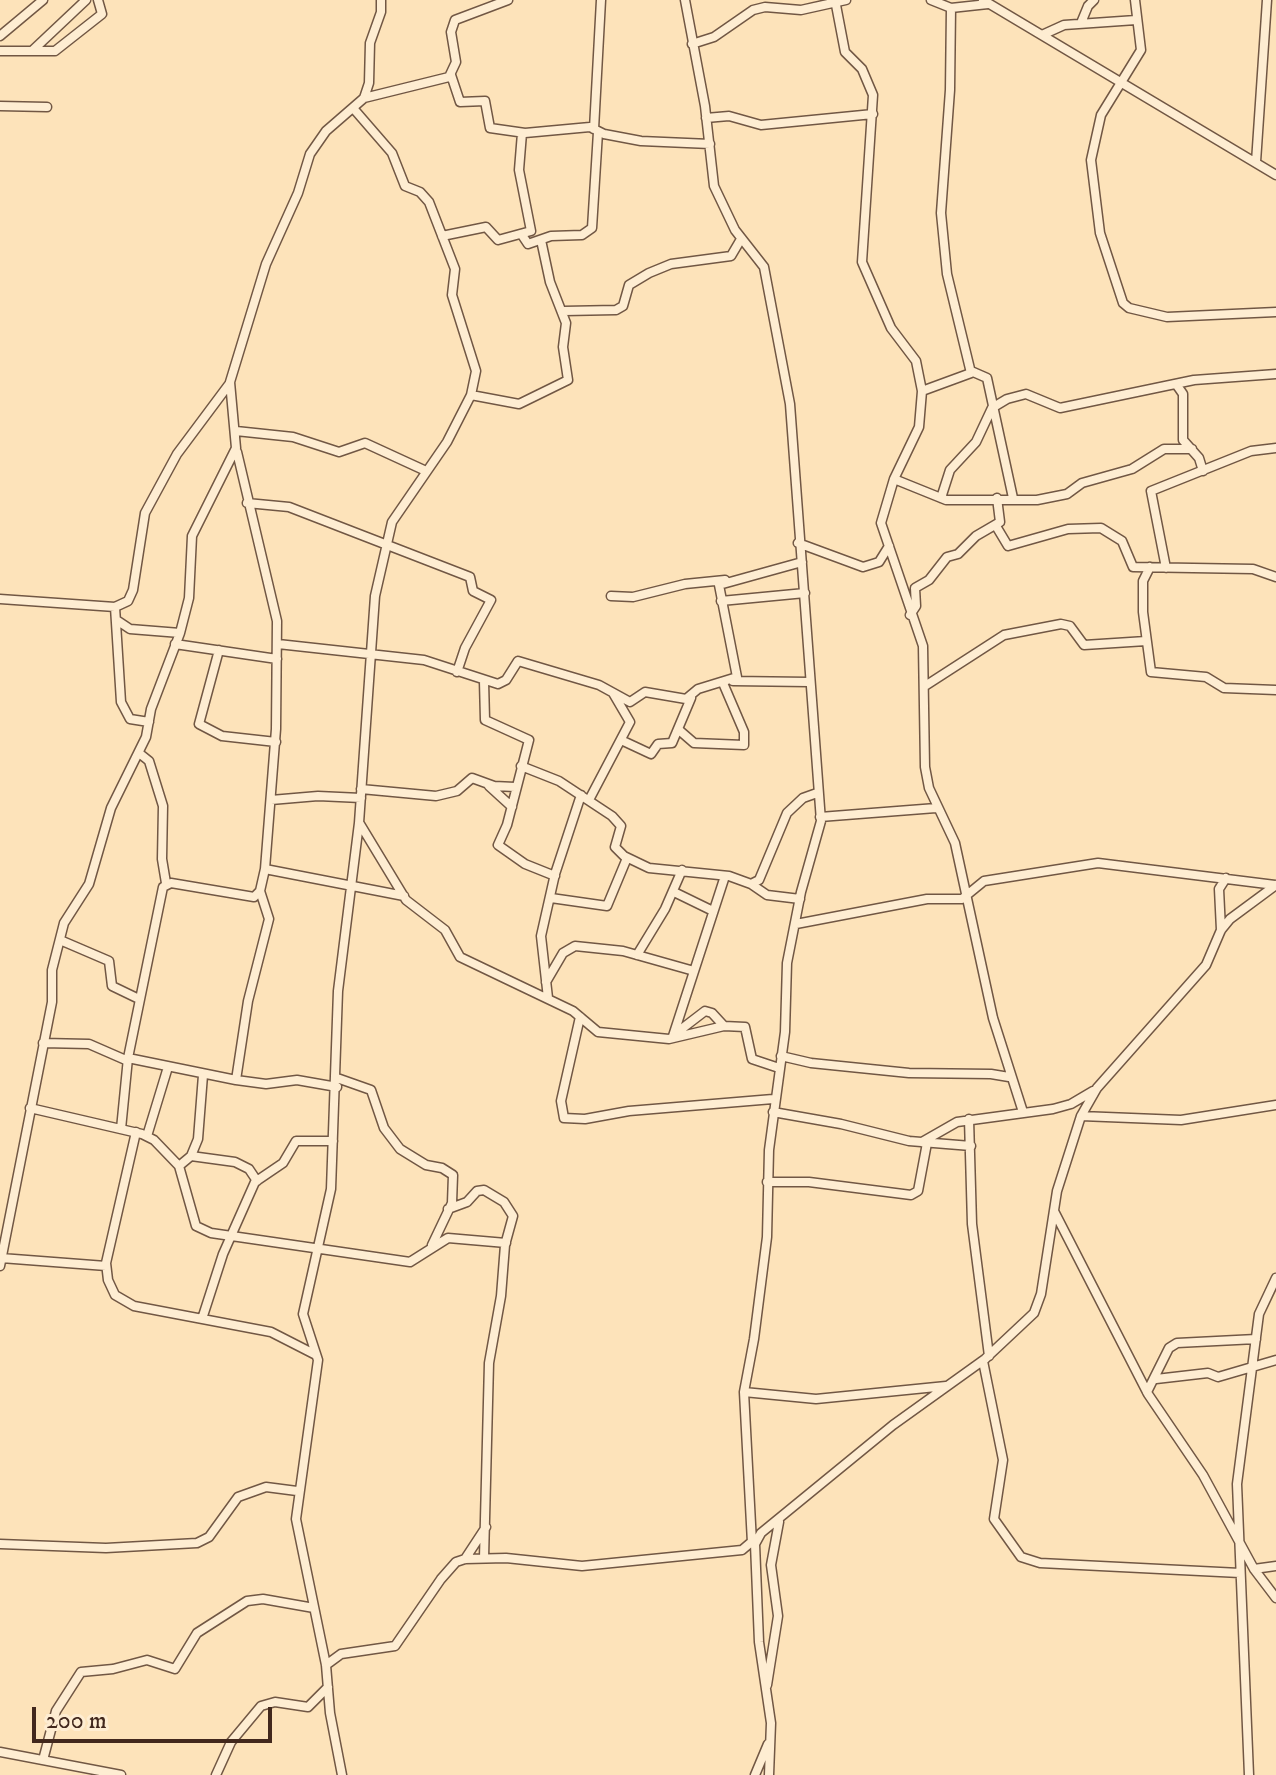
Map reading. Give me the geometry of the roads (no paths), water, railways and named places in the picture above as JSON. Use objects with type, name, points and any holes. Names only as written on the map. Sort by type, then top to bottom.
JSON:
[{"type":"street","points":[[0,36],[43,0]]},
{"type":"street","points":[[33,50],[86,0]]},
{"type":"street","points":[[0,51],[53,52],[102,14],[98,0]]},
{"type":"street","points":[[0,599],[115,607],[128,601],[133,590],[145,513],[177,454],[230,382],[273,245],[298,193],[310,154],[326,131],[364,98],[369,83],[370,43],[381,12],[381,0]]},
{"type":"street","points":[[508,0],[455,20],[451,32],[456,62],[451,75],[460,102],[485,101],[488,128],[522,133],[596,130],[641,141],[710,144]]},
{"type":"street","points":[[522,235],[526,244],[582,235],[592,228],[601,0]]},
{"type":"street","points":[[685,0],[706,118],[712,175],[720,204],[741,239],[764,267],[779,337],[790,404],[820,817],[819,836],[800,899],[787,963],[781,1056],[773,1099],[767,1237],[744,1392],[752,1543]]},
{"type":"street","points":[[692,44],[714,37],[753,10],[765,7],[801,10],[836,5],[846,0]]},
{"type":"street","points":[[931,0],[951,8],[987,2],[1276,175]]},
{"type":"street","points":[[1081,23],[1086,9],[1094,0]]},
{"type":"street","points":[[1135,0],[1141,50],[1119,83],[1096,128],[1091,174],[1099,202],[1104,249],[1124,305],[1167,317],[1276,312]]},
{"type":"street","points":[[1256,162],[1267,0]]},
{"type":"street","points":[[836,5],[841,44],[872,89],[873,114],[862,262],[869,285],[891,328],[916,361],[922,391],[919,427],[894,479],[881,518],[910,615],[923,646],[925,767],[936,808],[955,843],[989,1003],[1009,1077],[1023,1112]]},
{"type":"street","points":[[951,8],[950,90],[941,213],[947,274],[971,371]]},
{"type":"street","points":[[1042,35],[1055,27],[1136,20]]},
{"type":"street","points":[[364,98],[438,82],[451,75]]},
{"type":"street","points":[[0,106],[47,107]]},
{"type":"street","points":[[342,1775],[326,1665],[298,1534],[297,1491],[317,1355],[303,1323],[310,1276],[320,1247],[331,1189],[338,991],[359,823],[375,596],[392,522],[447,442],[471,395],[475,365],[466,347],[452,295],[455,269],[429,202],[420,192],[405,186],[392,153],[353,108]]},
{"type":"street","points":[[706,118],[729,116],[763,125],[873,114]]},
{"type":"street","points":[[442,236],[486,227],[498,240],[522,235],[532,229],[519,170],[522,133]]},
{"type":"street","points":[[564,311],[616,310],[623,306],[629,285],[649,273],[671,264],[731,256],[741,239]]},
{"type":"street","points":[[471,395],[519,404],[566,382],[569,374],[563,347],[564,311],[550,282],[541,240]]},
{"type":"street","points":[[922,391],[965,377],[971,371]]},
{"type":"street","points":[[971,371],[987,378],[1013,498]]},
{"type":"street","points":[[941,498],[950,470],[976,442],[992,408],[1026,394],[1060,408],[1176,384],[1276,374]]},
{"type":"street","points":[[230,382],[236,448],[247,503],[274,603],[278,644],[276,742],[265,869],[260,891],[269,919],[248,1001],[236,1080]]},
{"type":"street","points":[[1176,384],[1183,394],[1183,440],[1192,449],[1203,471]]},
{"type":"street","points":[[236,431],[293,437],[339,452],[365,443],[426,471]]},
{"type":"street","points":[[0,1266],[53,992],[52,970],[64,923],[89,884],[113,802],[139,753],[189,598],[192,536],[236,448]]},
{"type":"street","points":[[1166,568],[1151,491],[1251,451],[1276,448]]},
{"type":"street","points":[[894,479],[941,498],[1037,500],[1067,494],[1082,483],[1132,469],[1164,449],[1192,449]]},
{"type":"street","points":[[910,615],[916,606],[915,588],[976,536],[996,526],[1001,517],[997,498]]},
{"type":"street","points":[[247,503],[289,507],[470,577],[472,590],[491,600],[457,672]]},
{"type":"street","points":[[996,526],[1001,540],[1010,546],[1068,529],[1101,528],[1125,546],[1130,566],[1253,569],[1276,577]]},
{"type":"street","points":[[798,543],[863,567],[879,562],[889,546]]},
{"type":"street","points":[[611,596],[633,597],[802,562]]},
{"type":"street","points":[[1150,567],[1143,581],[1146,641],[1153,673],[1206,677],[1224,688],[1276,690]]},
{"type":"street","points":[[728,682],[738,673],[718,586],[730,579]]},
{"type":"street","points":[[721,601],[805,593]]},
{"type":"street","points":[[115,607],[121,702],[130,719],[149,722]]},
{"type":"street","points":[[118,621],[130,629],[180,633]]},
{"type":"street","points":[[925,686],[1004,635],[1061,624],[1070,626],[1084,645],[1146,641]]},
{"type":"street","points":[[175,644],[277,659]]},
{"type":"street","points":[[278,644],[424,660],[484,681],[504,682],[518,661],[575,676],[630,702],[645,692],[681,700],[691,698]]},
{"type":"street","points":[[219,650],[199,724],[222,736],[276,742]]},
{"type":"street","points":[[484,681],[485,720],[529,739],[512,807],[498,845],[525,864],[555,876]]},
{"type":"street","points":[[621,740],[651,754],[660,743],[672,743],[691,698],[698,689],[728,682],[809,682]]},
{"type":"street","points":[[679,730],[694,743],[744,745],[744,732],[728,682]]},
{"type":"street","points":[[548,998],[540,947],[555,876],[585,798],[630,720],[612,692]]},
{"type":"street","points":[[121,1129],[128,1060],[139,999],[166,883],[162,859],[163,806],[149,761],[139,753]]},
{"type":"street","points":[[521,766],[559,781],[620,824],[615,847],[627,858],[649,868],[725,876],[751,884],[767,895],[800,899]]},
{"type":"street","points":[[271,800],[361,793],[436,796],[457,791],[470,778],[515,787]]},
{"type":"street","points":[[485,782],[512,807]]},
{"type":"street","points":[[751,884],[759,880],[787,813],[803,798],[817,793]]},
{"type":"street","points":[[820,817],[936,808]]},
{"type":"street","points":[[359,823],[404,896],[445,930],[460,957],[548,998],[598,1032],[671,1038],[724,1026],[745,1027],[752,1059],[779,1068]]},
{"type":"street","points":[[551,898],[607,906],[627,858]]},
{"type":"street","points":[[796,924],[927,899],[962,899],[984,881],[1098,863],[1276,885]]},
{"type":"street","points":[[265,869],[297,872],[404,896]]},
{"type":"street","points":[[637,955],[674,892],[682,870]]},
{"type":"street","points":[[671,1038],[725,876]]},
{"type":"street","points":[[1221,930],[1219,889],[1226,878]]},
{"type":"street","points":[[166,883],[250,898],[260,891]]},
{"type":"street","points":[[326,1665],[346,1653],[395,1646],[441,1579],[452,1566],[465,1559],[582,1566],[742,1550],[893,1425],[986,1359],[1034,1313],[1039,1303],[1054,1210],[1081,1116],[1097,1088],[1206,965],[1221,930],[1252,899],[1276,885]]},
{"type":"street","points":[[674,892],[713,911]]},
{"type":"street","points":[[60,940],[109,961],[112,986],[139,999]]},
{"type":"street","points":[[546,982],[563,953],[575,946],[637,955],[694,971]]},
{"type":"street","points":[[671,1038],[702,1012],[712,1013],[724,1026]]},
{"type":"street","points":[[580,1017],[561,1101],[564,1118],[585,1119],[629,1111],[773,1099]]},
{"type":"street","points":[[43,1043],[89,1044],[128,1060],[236,1080],[266,1084],[297,1080],[337,1082],[373,1091],[384,1128],[400,1149],[426,1165],[451,1173],[453,1200],[431,1247]]},
{"type":"street","points":[[781,1056],[811,1063],[909,1073],[997,1074],[1009,1077]]},
{"type":"street","points":[[147,1136],[168,1067]]},
{"type":"street","points":[[179,1166],[191,1156],[200,1128],[203,1075]]},
{"type":"street","points":[[767,1182],[809,1182],[911,1195],[918,1191],[925,1143],[952,1124],[1071,1104],[1097,1088]]},
{"type":"street","points":[[1081,1116],[1181,1120],[1276,1105]]},
{"type":"street","points":[[30,1108],[147,1136],[179,1166],[196,1226],[230,1238],[320,1247],[410,1262],[448,1238],[506,1243]]},
{"type":"street","points":[[773,1112],[925,1143],[971,1146]]},
{"type":"street","points":[[969,1119],[972,1224],[986,1359],[1003,1460],[995,1522],[1021,1557],[1040,1563],[1240,1573]]},
{"type":"street","points":[[136,1132],[112,1226],[106,1266],[111,1288],[122,1301],[271,1332],[317,1355]]},
{"type":"street","points":[[202,1319],[230,1238],[257,1181],[283,1163],[296,1141],[333,1141]]},
{"type":"street","points":[[191,1156],[235,1162],[249,1169],[257,1181]]},
{"type":"street","points":[[448,1209],[467,1202],[480,1190],[493,1193],[513,1216],[506,1243],[501,1296],[489,1363],[484,1558]]},
{"type":"street","points":[[1054,1210],[1147,1392],[1203,1475],[1254,1569],[1276,1598]]},
{"type":"street","points":[[1,1258],[91,1268],[106,1266]]},
{"type":"street","points":[[1249,1775],[1240,1573],[1239,1450],[1261,1305],[1276,1278]]},
{"type":"street","points":[[1147,1392],[1169,1348],[1177,1343],[1256,1339]]},
{"type":"street","points":[[1156,1379],[1204,1373],[1218,1377],[1276,1360]]},
{"type":"street","points":[[744,1392],[816,1399],[947,1386]]},
{"type":"street","points":[[0,1544],[80,1548],[189,1544],[209,1537],[238,1497],[266,1487],[297,1491]]},
{"type":"street","points":[[765,1689],[773,1663],[778,1616],[772,1552],[782,1517]]},
{"type":"street","points":[[465,1559],[486,1527]]},
{"type":"street","points":[[761,1533],[753,1553],[770,1740],[769,1775]]},
{"type":"street","points":[[1254,1569],[1276,1566]]},
{"type":"street","points":[[43,1760],[56,1711],[81,1672],[147,1660],[175,1669],[194,1635],[225,1617],[239,1603],[263,1599],[314,1608]]},
{"type":"street","points":[[216,1775],[231,1742],[261,1706],[275,1702],[308,1707],[328,1687]]},
{"type":"street","points":[[755,1775],[770,1740]]},
{"type":"street","points":[[0,1752],[121,1775]]},
{"type":"street","points":[[64,1775],[66,1764]]}]
